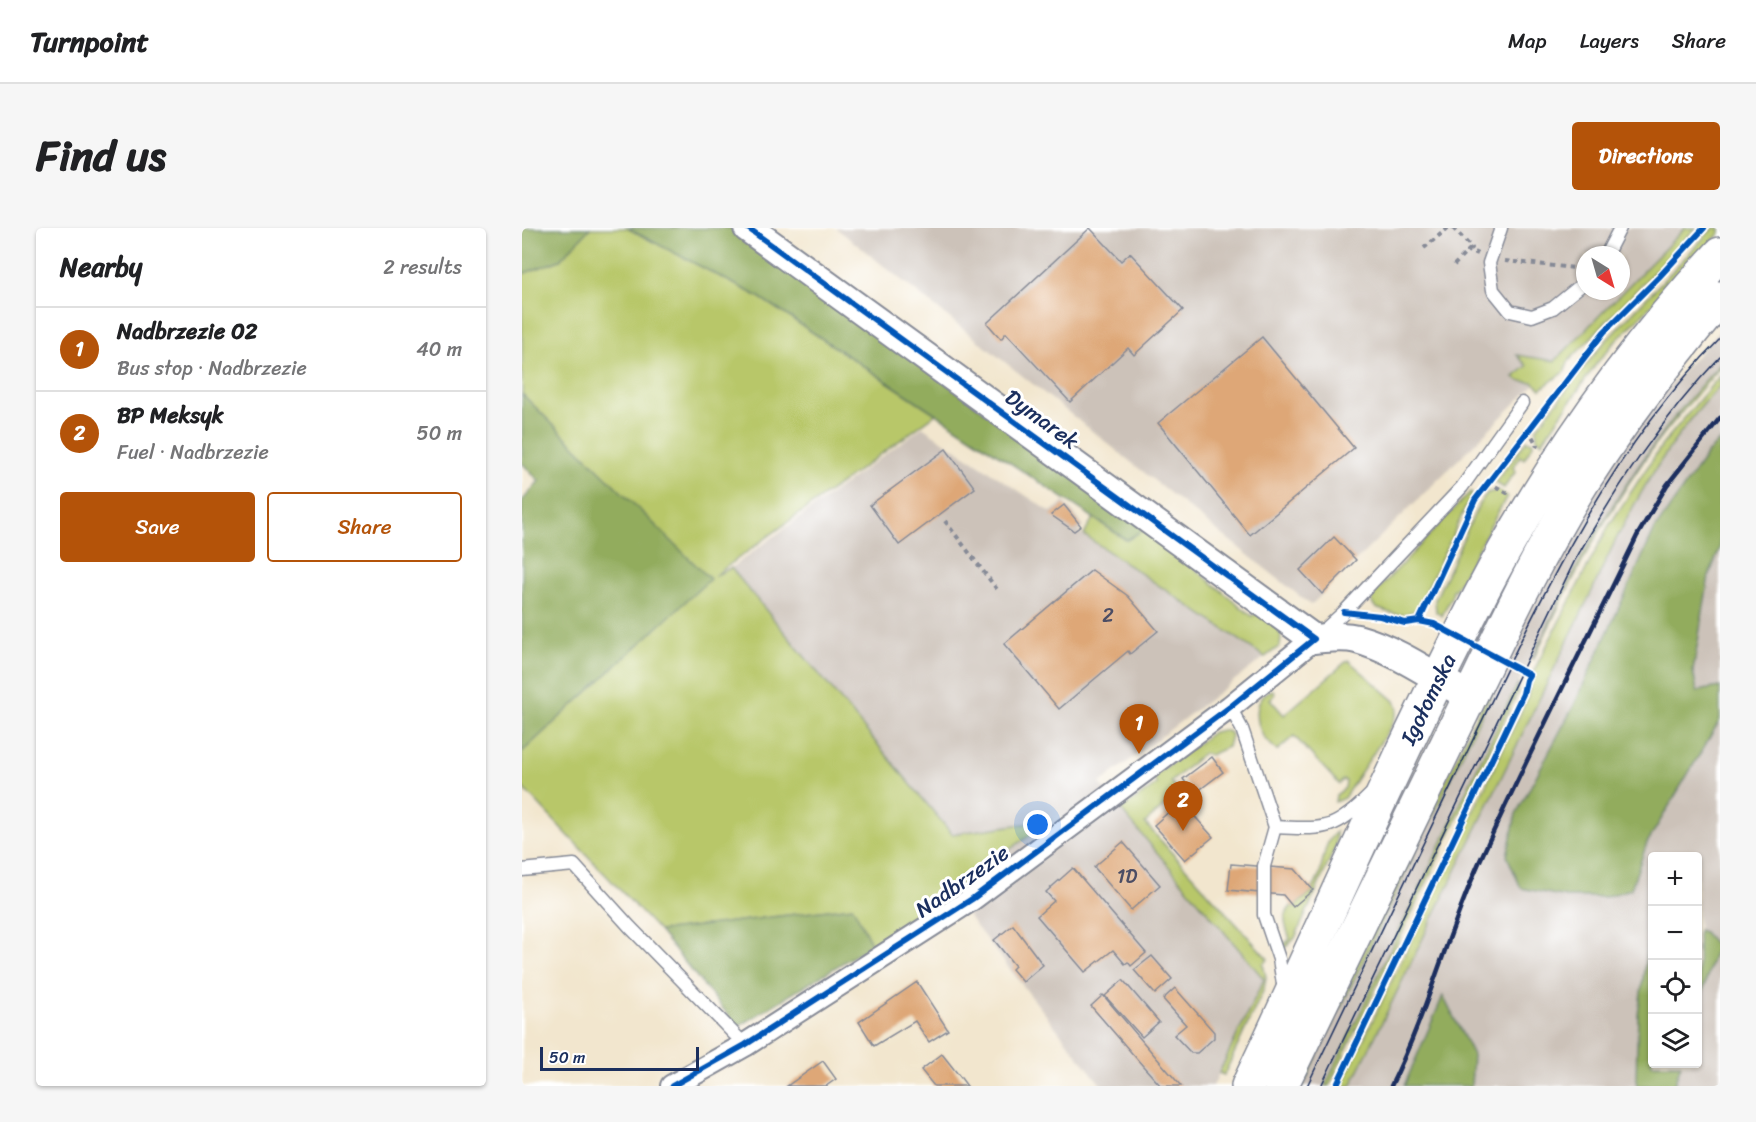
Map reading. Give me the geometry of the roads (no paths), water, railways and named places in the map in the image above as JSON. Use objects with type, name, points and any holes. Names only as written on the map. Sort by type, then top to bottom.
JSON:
[{"type":"main road","name":"Igołomska","points":[[1248,1086],[1390,777],[1487,582],[1522,519],[1561,456],[1643,343],[1720,254]]},
{"type":"main road","name":"Igołomska","points":[[1281,1086],[1540,557],[1583,482],[1648,387],[1720,298]]},
{"type":"street","name":"Dymarek","points":[[748,228],[1314,639]]},
{"type":"street","points":[[1314,639],[1338,637],[1356,639],[1397,656],[1470,697]]},
{"type":"street","name":"Nadbrzezie","points":[[672,1086],[745,1045],[972,899],[1230,707],[1314,639]]},
{"type":"lane","points":[[1501,228],[1490,259],[1493,290],[1510,311],[1532,316],[1553,308],[1576,289]]},
{"type":"lane","points":[[1611,246],[1620,228]]},
{"type":"lane","points":[[1314,639],[1344,612],[1462,487],[1522,403]]},
{"type":"lane","points":[[1230,707],[1242,729],[1275,827],[1264,866],[1264,915],[1280,959],[1287,1005]]},
{"type":"lane","points":[[1275,827],[1317,829],[1335,824],[1350,814],[1390,777]]},
{"type":"lane","points":[[522,870],[574,865],[630,927],[745,1045]]},
{"type":"tram line","points":[[1307,1086],[1549,584],[1609,480],[1643,431],[1679,384],[1720,339]]},
{"type":"tram line","points":[[1321,1086],[1574,562],[1606,507],[1659,429],[1720,357]]},
{"type":"railway","points":[[1391,1086],[1415,1032],[1478,865],[1536,741],[1637,536],[1667,485],[1720,418]]},
{"type":"place","name":"Nadbrzezie 02","points":[[1139,754]]},
{"type":"place","name":"BP Meksyk","points":[[1183,831]]}]
